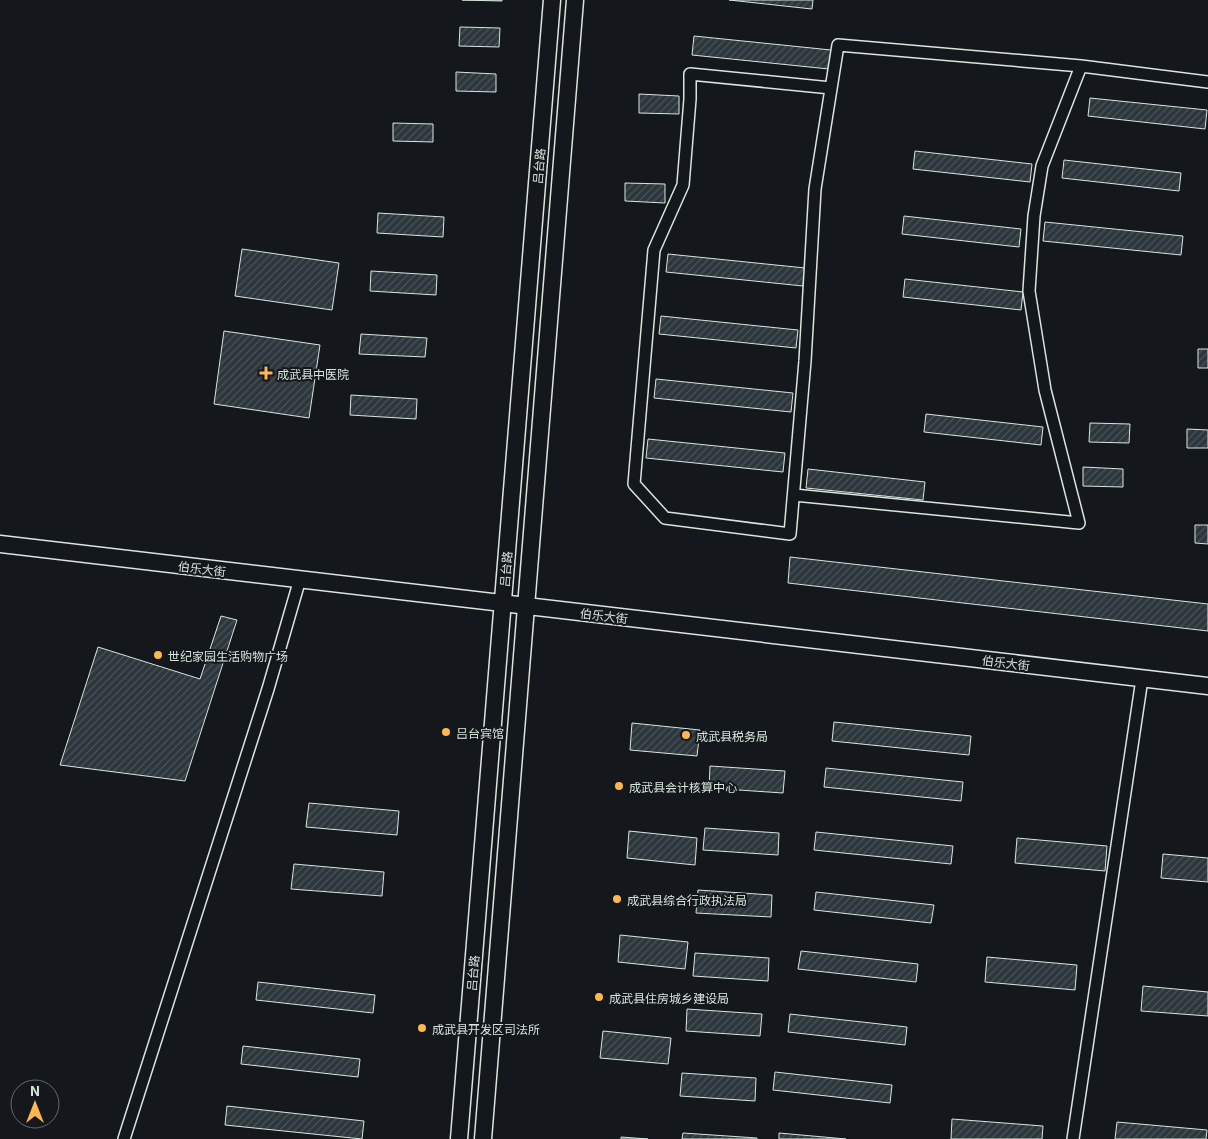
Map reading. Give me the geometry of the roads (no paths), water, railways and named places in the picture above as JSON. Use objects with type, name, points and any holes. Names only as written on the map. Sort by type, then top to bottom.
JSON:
[{"type":"main road","name":"吕台路","points":[[459,1139],[552,0]]},
{"type":"main road","name":"吕台路","points":[[483,1139],[575,0]]},
{"type":"main road","name":"伯乐大街","points":[[0,544],[1208,686]]},
{"type":"street","points":[[831,88],[690,74],[690,99],[683,185],[654,250],[634,484],[665,518],[790,534],[805,361],[815,189],[838,45],[1081,66],[1208,82]]},
{"type":"street","points":[[794,495],[1079,523],[1045,390],[1029,291],[1034,216],[1042,166],[1081,66]]},
{"type":"street","points":[[124,1139],[245,763],[300,579]]},
{"type":"street","points":[[1073,1139],[1142,678]]},
{"type":"place","name":"成武县中医院","points":[[266,373]]},
{"type":"place","name":"世纪家园生活购物广场","points":[[158,655]]},
{"type":"place","name":"吕台宾馆","points":[[446,732]]},
{"type":"place","name":"成武县税务局","points":[[686,735]]},
{"type":"place","name":"成武县会计核算中心","points":[[619,786]]},
{"type":"place","name":"成武县综合行政执法局","points":[[617,899]]},
{"type":"place","name":"成武县住房城乡建设局","points":[[599,997]]},
{"type":"place","name":"成武县开发区司法所","points":[[422,1028]]}]
